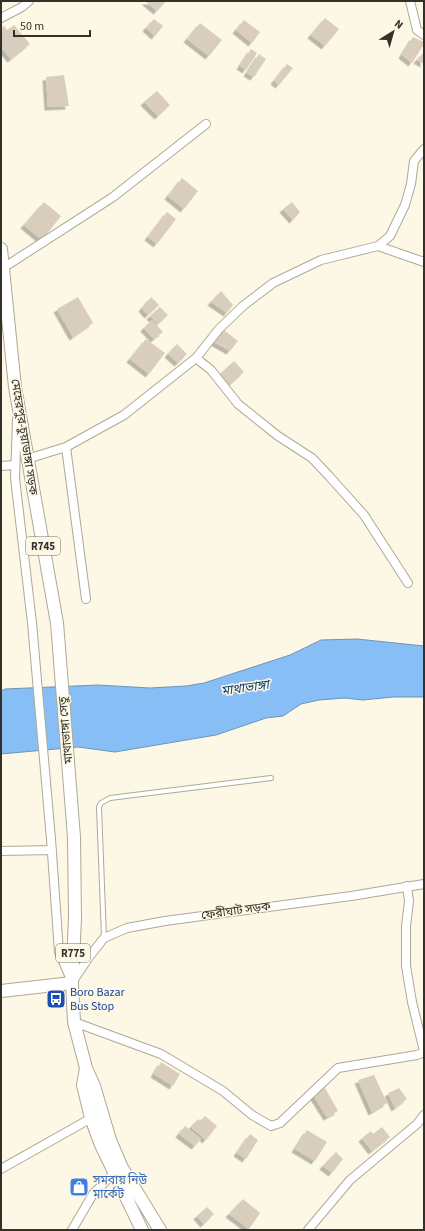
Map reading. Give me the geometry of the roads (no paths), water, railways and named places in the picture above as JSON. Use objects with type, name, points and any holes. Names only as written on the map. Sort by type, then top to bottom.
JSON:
[{"type":"main road","name":"মেহেরপুর-চুয়াডাঙ্গা সড়ক","points":[[1,249],[18,404],[57,623]]},
{"type":"main road","name":"মাথাভাঙ্গা সেতু","points":[[57,623],[74,837],[75,918],[72,983]]},
{"type":"main road","points":[[1,991],[72,983]]},
{"type":"main road","name":"R775","points":[[72,983],[74,1022],[86,1068],[103,1112],[110,1140],[125,1176],[160,1230]]},
{"type":"main road","name":"R775","points":[[86,1068],[83,1085],[91,1118],[114,1173],[142,1230]]},
{"type":"street","points":[[1,18],[22,7],[29,1]]},
{"type":"street","points":[[410,1],[417,30],[424,35]]},
{"type":"street","points":[[3,268],[113,197],[206,124]]},
{"type":"street","points":[[27,459],[66,447],[124,415],[196,358],[219,330],[238,311],[273,283],[321,260],[378,246],[390,236],[405,205],[412,184],[414,161],[424,149]]},
{"type":"street","points":[[378,246],[424,262]]},
{"type":"street","points":[[196,358],[211,370],[238,404],[278,436],[312,458],[329,476],[364,514],[408,583]]},
{"type":"street","points":[[18,404],[14,465],[32,623],[52,839],[59,952],[72,983]]},
{"type":"street","points":[[66,447],[86,599]]},
{"type":"street","points":[[1,466],[14,465]]},
{"type":"street","points":[[1,851],[52,850]]},
{"type":"street","name":"ফেরীঘাট সড়ক","points":[[72,983],[89,956],[104,938],[127,928],[165,921],[351,896],[424,884]]},
{"type":"street","points":[[74,1022],[161,1054],[223,1091],[252,1115],[271,1126],[280,1123],[338,1068],[417,1055],[424,1051],[412,1002],[406,966],[406,926],[409,901],[407,886]]},
{"type":"street","points":[[1,1169],[103,1112]]},
{"type":"street","points":[[308,1230],[350,1180],[417,1124],[424,1115]]},
{"type":"street","points":[[72,1230],[93,1194],[114,1173]]},
{"type":"lane","points":[[104,938],[99,808],[101,803],[110,798],[271,778]]},
{"type":"water","name":"মাথাভাঙ্গা","points":[[357,639],[424,646],[424,697],[393,697],[363,700],[345,698],[319,700],[301,704],[283,716],[266,718],[216,735],[115,752],[78,747],[1,754],[1,691],[5,689],[98,685],[150,688],[186,686],[204,683],[290,655],[321,640]]},
{"type":"place","name":"Boro Bazar Bus Stop","points":[[56,999]]},
{"type":"place","name":"সমবায় নিউ মার্কেট","points":[[79,1187]]}]
